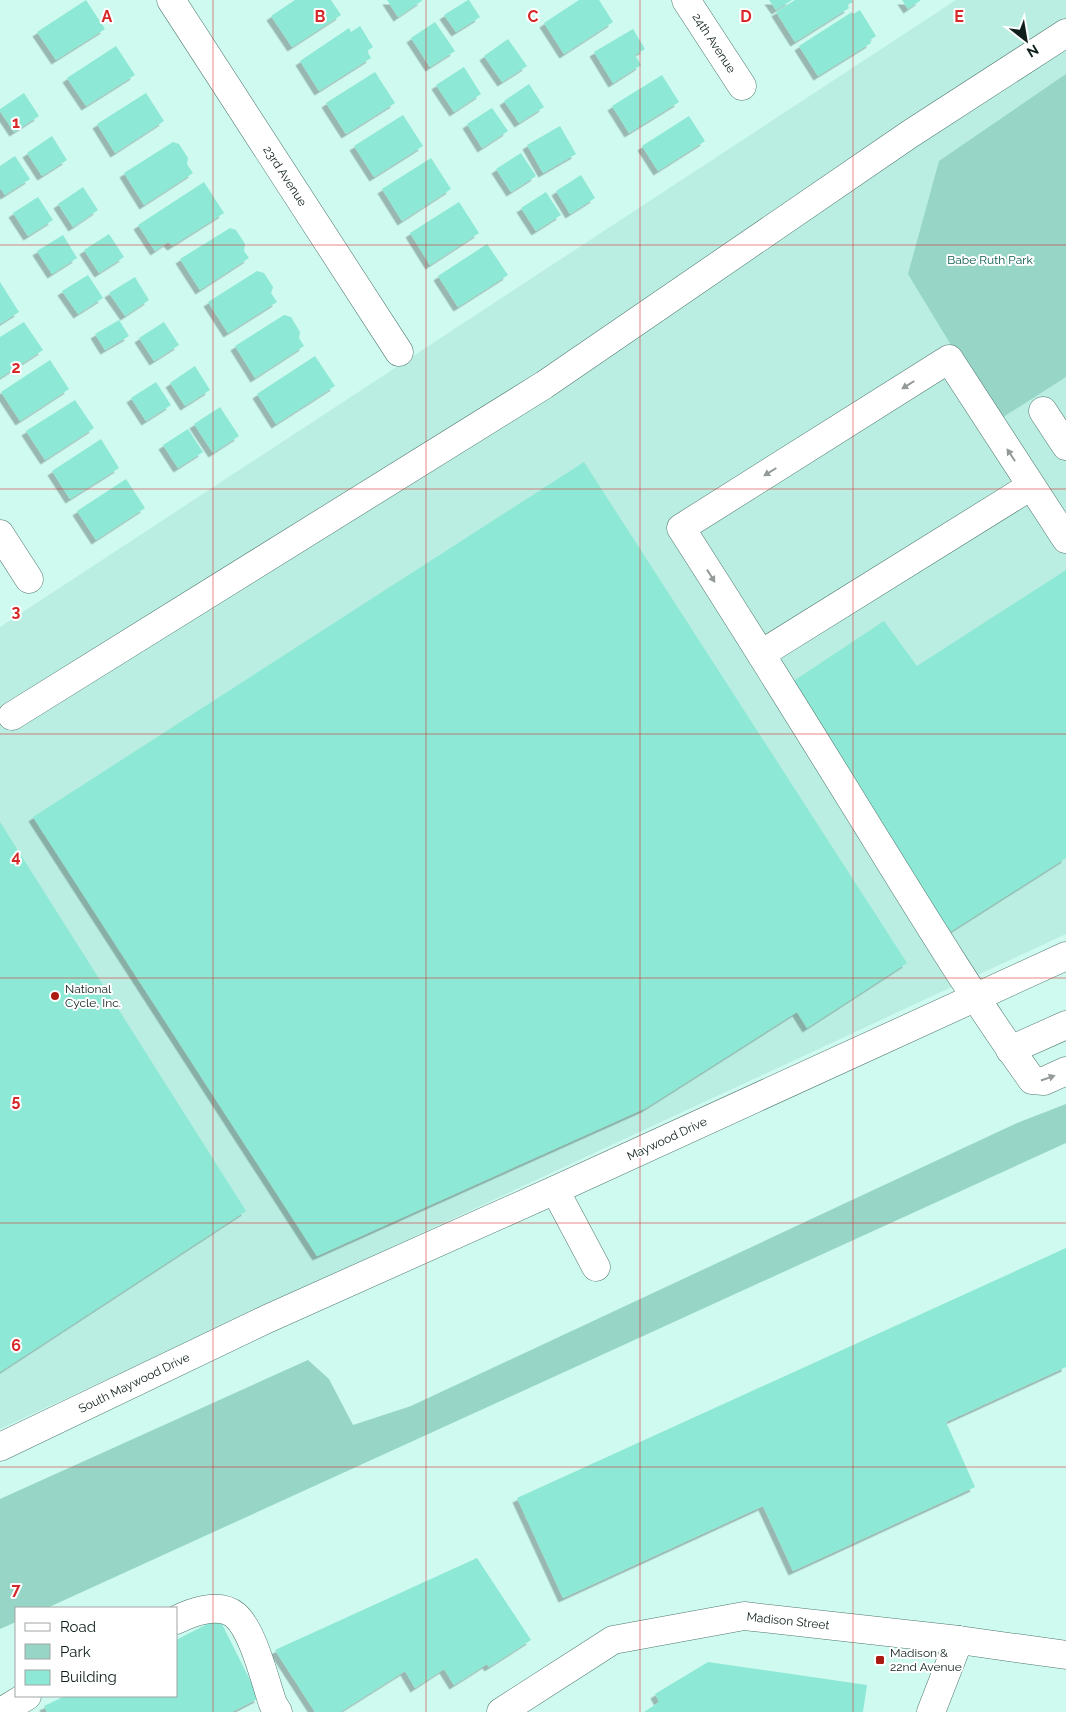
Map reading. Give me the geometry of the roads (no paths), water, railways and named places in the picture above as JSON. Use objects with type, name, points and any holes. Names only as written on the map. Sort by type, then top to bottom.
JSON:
[{"type":"street","name":"23rd Avenue","points":[[171,0],[399,352]]},
{"type":"street","name":"24th Avenue","points":[[686,0],[742,86]]},
{"type":"street","points":[[12,716],[544,385],[910,134],[1066,33]]},
{"type":"street","points":[[1066,539],[949,359],[681,528],[975,998],[1010,1050],[1032,1080],[1044,1081],[1066,1071]]},
{"type":"street","points":[[1042,411],[1066,446]]},
{"type":"street","points":[[761,654],[1032,486]]},
{"type":"street","points":[[0,534],[29,578]]},
{"type":"street","name":"Maywood Drive","points":[[267,1319],[555,1190],[1066,956]]},
{"type":"street","points":[[1010,1050],[1066,1025]]},
{"type":"street","points":[[555,1190],[596,1267]]},
{"type":"street","name":"South Maywood Drive","points":[[0,1447],[267,1319]]},
{"type":"street","points":[[178,1619],[192,1613],[216,1608],[234,1614],[247,1630],[273,1704],[278,1712]]},
{"type":"street","name":"Madison Street","points":[[501,1712],[614,1640],[744,1616],[959,1640],[1066,1655]]},
{"type":"street","points":[[931,1712],[959,1640]]},
{"type":"street","points":[[1,1712],[25,1697]]},
{"type":"place","name":"National Cycle, Inc.","points":[[55,996]]},
{"type":"place","name":"Madison & 22nd Avenue","points":[[880,1660]]},
{"type":"park label","name":"Babe Ruth Park","points":[[990,260]]}]
